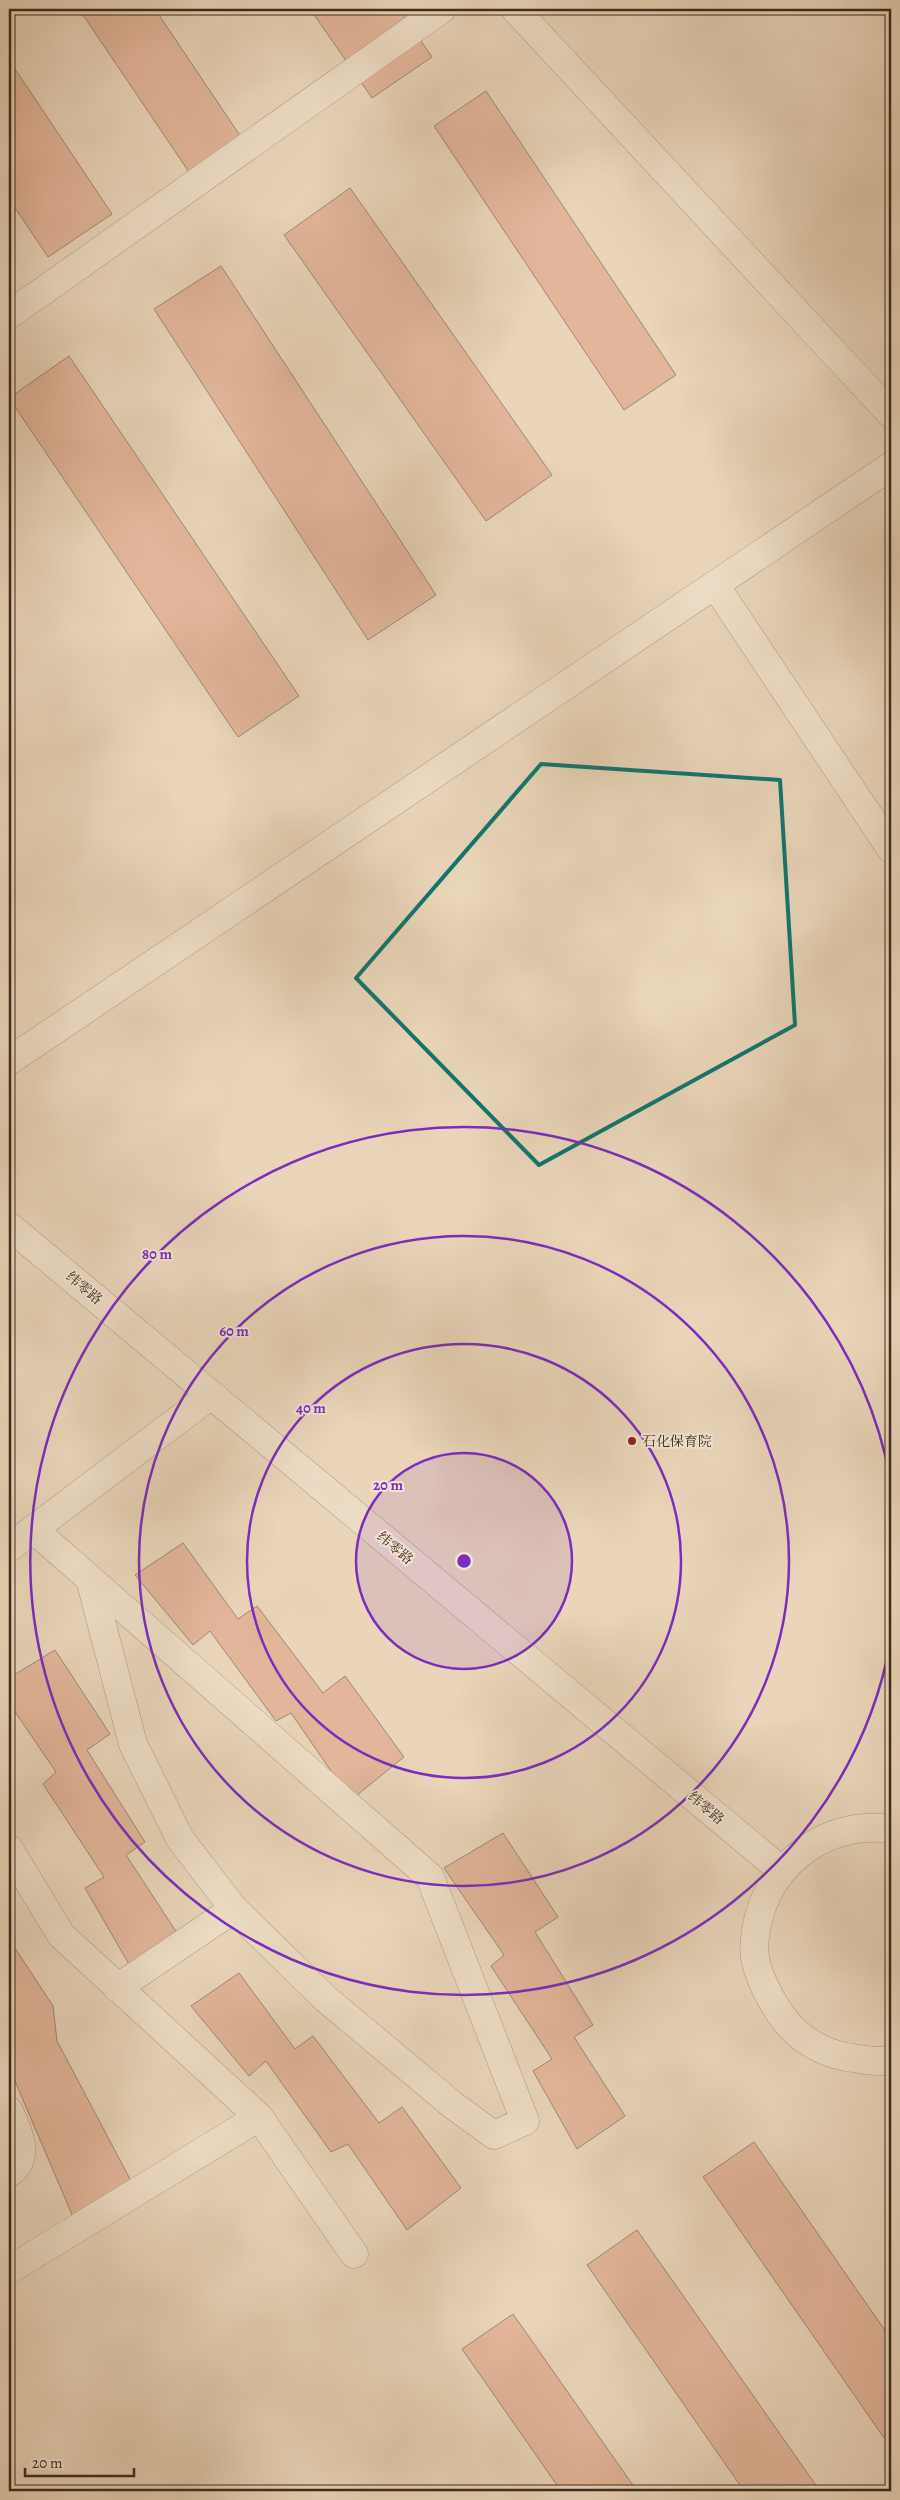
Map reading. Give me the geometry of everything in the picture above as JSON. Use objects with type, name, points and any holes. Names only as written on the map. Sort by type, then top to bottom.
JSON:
[{"type":"street","points":[[9,315],[442,9]]},
{"type":"street","points":[[515,9],[891,414]]},
{"type":"street","points":[[9,1061],[891,466]]},
{"type":"street","points":[[716,584],[891,849]]},
{"type":"street","name":"纬零路","points":[[9,1226],[781,1870]]},
{"type":"street","points":[[9,1548],[211,1395]]},
{"type":"street","points":[[33,1529],[430,1877],[525,2121],[494,2135],[462,2112],[326,1999],[234,1909],[180,1839],[133,1744],[90,1579]]},
{"type":"street","points":[[891,1829],[872,1826],[846,1830],[822,1839],[800,1852],[781,1870],[764,1898],[756,1926],[754,1956],[765,1989],[783,2019],[804,2040],[832,2054],[861,2059],[891,2060]]},
{"type":"street","points":[[9,1849],[61,1936],[259,2118],[354,2254]]},
{"type":"street","points":[[118,1988],[234,1909]]},
{"type":"street","points":[[9,2112],[21,2138],[19,2161],[9,2173]]},
{"type":"street","points":[[9,2270],[259,2118]]},
{"type":"highlighted area","points":[[541,764],[780,780],[795,1025],[539,1165],[356,978]]},
{"type":"building","points":[[79,9],[155,9],[245,143],[193,178]]},
{"type":"building","points":[[310,9],[399,9],[432,57],[372,98]]},
{"type":"building","points":[[9,60],[112,214],[48,257],[9,199]]},
{"type":"building","points":[[486,91],[676,375],[624,410],[434,126]]},
{"type":"building","points":[[350,188],[552,475],[486,521],[284,235]]},
{"type":"building","points":[[221,266],[436,595],[368,640],[154,309]]},
{"type":"building","points":[[69,356],[299,696],[238,737],[9,398]]},
{"type":"building","points":[[183,1543],[238,1619],[257,1606],[323,1693],[345,1676],[404,1757],[351,1800],[291,1713],[276,1721],[210,1631],[193,1645],[135,1575]]},
{"type":"building","points":[[55,1650],[110,1734],[87,1750],[145,1842],[126,1855],[177,1933],[130,1966],[85,1888],[104,1877],[43,1784],[56,1772],[9,1703],[9,1678]]},
{"type":"building","points":[[503,1833],[558,1917],[535,1932],[593,2025],[574,2037],[625,2116],[577,2149],[533,2071],[552,2059],[491,1966],[504,1955],[444,1868]]},
{"type":"building","points":[[9,1939],[53,2006],[57,2041],[131,2181],[73,2217],[9,2067]]},
{"type":"building","points":[[239,1973],[295,2049],[313,2036],[379,2123],[402,2107],[461,2188],[407,2230],[348,2144],[331,2152],[266,2061],[249,2076],[191,2006]]},
{"type":"building","points":[[754,2142],[891,2339],[891,2448],[703,2177]]},
{"type":"building","points":[[637,2230],[820,2491],[744,2491],[587,2265]]},
{"type":"building","points":[[513,2314],[637,2491],[561,2491],[462,2349]]},
{"type":"place","name":"石化保育院","points":[[632,1441]]}]
